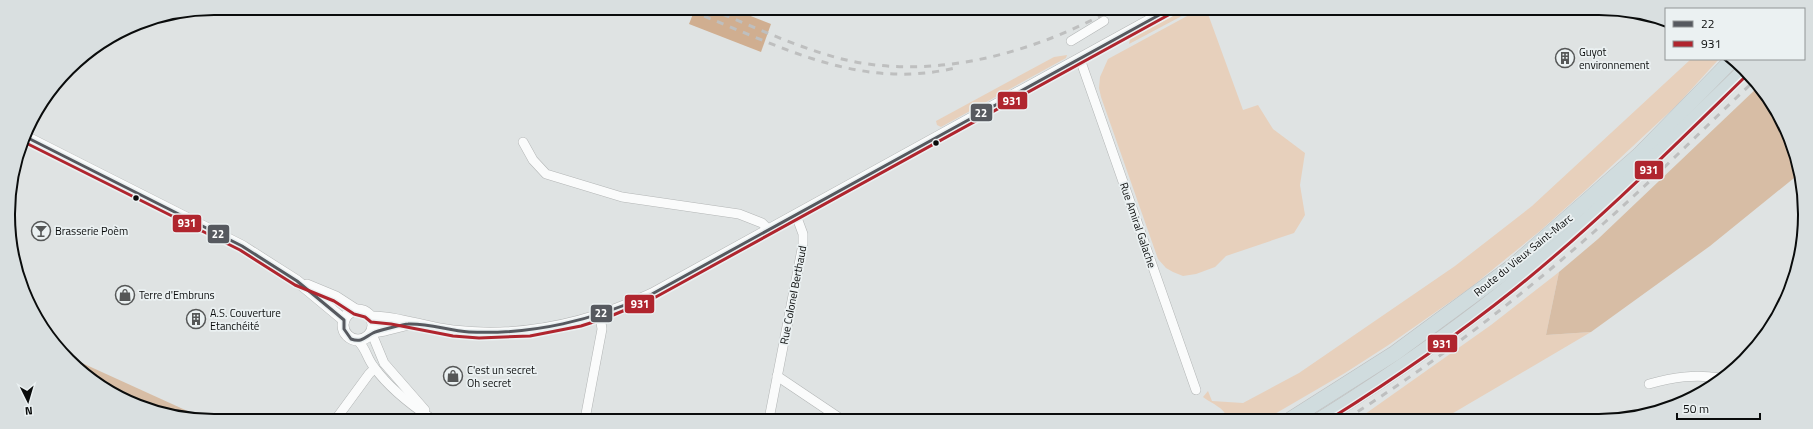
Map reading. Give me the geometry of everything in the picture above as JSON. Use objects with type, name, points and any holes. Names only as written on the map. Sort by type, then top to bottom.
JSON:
[{"type":"highway","name":"Route du Vieux Saint-Marc","points":[[1299,414],[1395,352],[1513,266],[1639,155],[1728,63]]},
{"type":"highway","name":"Route du Vieux Saint-Marc","points":[[1329,414],[1406,363],[1536,265],[1644,168],[1741,74]]},
{"type":"street","points":[[372,317],[387,317],[412,324],[459,332],[504,333],[555,328],[600,316],[652,294],[1159,15]]},
{"type":"street","points":[[1072,41],[1104,21]]},
{"type":"street","name":"Rue Amiral Galache","points":[[1080,59],[1196,390]]},
{"type":"street","points":[[30,139],[242,246],[297,280],[336,297],[356,310],[367,312],[372,317],[374,322],[372,333],[384,363],[428,414]]},
{"type":"street","points":[[523,142],[533,160],[546,174],[622,197],[739,214],[762,223],[769,230]]},
{"type":"street","name":"Rue Colonel Berthaud","points":[[770,414],[803,244],[803,234],[796,215]]},
{"type":"street","points":[[297,280],[344,320]]},
{"type":"street","points":[[356,310],[349,313],[344,320],[343,325],[346,334],[353,340],[363,340],[372,333],[403,324],[412,324]]},
{"type":"street","points":[[586,414],[602,330],[600,316]]},
{"type":"street","points":[[358,341],[364,348],[366,357],[374,369],[410,404],[425,414]]},
{"type":"street","points":[[340,414],[374,369]]},
{"type":"street","points":[[1649,384],[1672,377],[1701,375],[1714,377]]},
{"type":"street","points":[[777,376],[834,414]]},
{"type":"shaded area","points":[[693,15],[748,15],[771,24],[761,52],[689,24]]},
{"type":"shaded area","points":[[1175,15],[1184,15],[1129,44],[1130,39]]},
{"type":"shaded area","points":[[1189,15],[1208,15],[1243,110],[1258,105],[1273,129],[1305,153],[1300,185],[1305,215],[1294,233],[1226,256],[1215,267],[1196,274],[1183,276],[1166,268],[1158,259],[1101,97],[1099,88],[1100,77],[1108,59]]},
{"type":"shaded area","points":[[1067,55],[1066,58],[941,127],[937,125],[936,121],[1054,57]]},
{"type":"shaded area","points":[[1690,60],[1718,60],[1677,105],[1540,231],[1470,288],[1390,344],[1345,373],[1275,414],[1226,414],[1224,411],[1203,397],[1208,391],[1212,401],[1243,403],[1299,373],[1455,266],[1532,206]]},
{"type":"shaded area","points":[[1755,90],[1771,115],[1783,138],[1794,178],[1710,246],[1591,332],[1546,335],[1559,272],[1598,239]]},
{"type":"shaded area","points":[[1559,272],[1546,335],[1591,332],[1452,414],[1365,414],[1491,325]]},
{"type":"shaded area","points":[[81,363],[190,412],[163,407],[138,399],[93,373]]},
{"type":"railway","points":[[701,15],[789,51],[822,62],[854,69],[888,74],[923,73],[959,67]]},
{"type":"railway","points":[[724,15],[789,42],[838,58],[873,65],[908,67],[944,65],[1015,51],[1049,39],[1101,15]]},
{"type":"railway","points":[[1354,414],[1446,351],[1511,302],[1623,206],[1750,85]]},
{"type":"transit line","name":"22","points":[[30,139],[242,246],[297,281],[344,320],[344,329],[351,339],[361,340],[375,332],[408,324],[469,332],[517,331],[563,324],[585,318],[652,294],[1159,15]]},
{"type":"transit line","name":"931","points":[[28,144],[240,250],[295,285],[334,301],[354,314],[365,317],[371,322],[391,324],[453,336],[479,338],[530,336],[581,326],[606,318],[654,298],[1168,15]]},
{"type":"transit line","name":"931","points":[[1338,414],[1424,357],[1515,289],[1604,212],[1744,78]]},
{"type":"place","name":"Guyot environnement","points":[[1565,58]]},
{"type":"place","name":"Brasserie Poèm","points":[[41,231]]},
{"type":"place","name":"Terre d'Embruns","points":[[125,295]]},
{"type":"place","name":"A.S. Couverture Etanchéité","points":[[196,319]]},
{"type":"place","name":"C'est un secret. Oh secret","points":[[453,376]]}]
